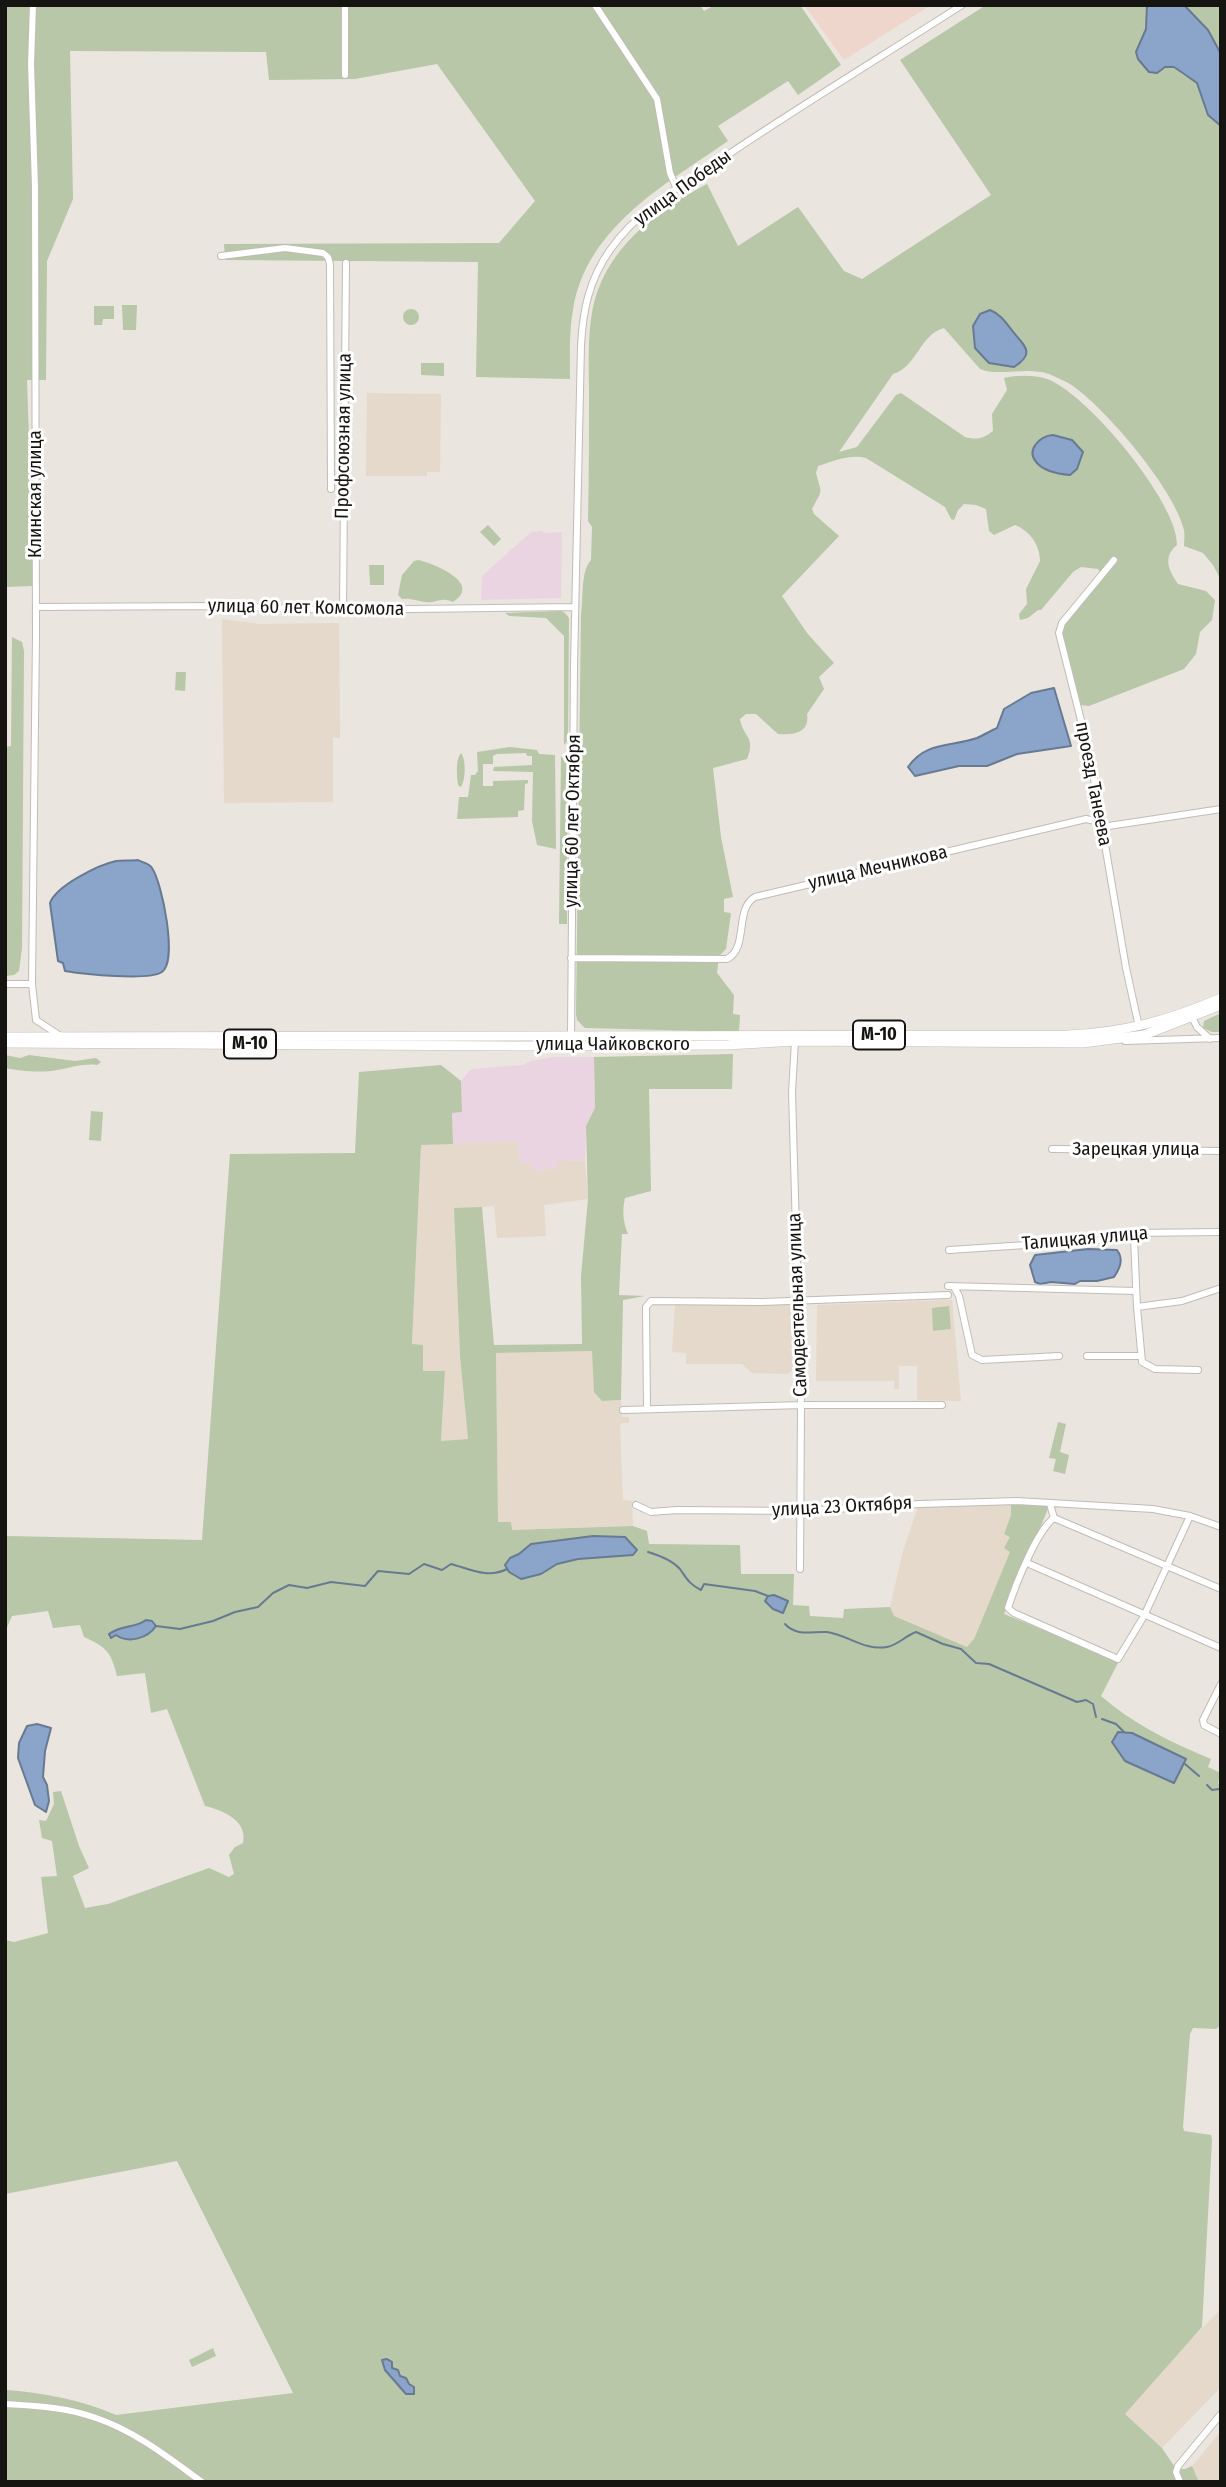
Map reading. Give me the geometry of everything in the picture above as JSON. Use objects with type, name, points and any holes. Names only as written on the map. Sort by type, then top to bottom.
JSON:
[{"type":"highway","name":"М-10","points":[[1191,1014],[1221,998]]},
{"type":"highway","name":"М-10","points":[[1110,1041],[1221,1005]]},
{"type":"highway","name":"улица Чайковского","points":[[5,1043],[571,1041],[1068,1035],[1123,1030],[1139,1032]]},
{"type":"highway","name":"улица Чайковского","points":[[5,1037],[571,1041],[728,1045],[795,1041],[1025,1044],[1110,1041]]},
{"type":"street","name":"Клинская улица","points":[[33,5],[31,64],[35,187],[36,607],[32,984],[36,1020],[64,1037]]},
{"type":"street","points":[[345,5],[345,75]]},
{"type":"street","points":[[595,5],[657,99],[670,173],[677,189]]},
{"type":"street","name":"улица Победы","points":[[575,607],[581,345],[585,306],[592,283],[617,240],[642,215],[677,189],[801,106],[962,5]]},
{"type":"street","points":[[221,256],[285,248],[323,253],[328,257],[331,489]]},
{"type":"street","name":"Профсоюзная улица","points":[[343,610],[346,263]]},
{"type":"street","name":"проезд Танеева","points":[[1114,560],[1062,623],[1059,633],[1090,756],[1139,1032]]},
{"type":"street","name":"улица 60 лет Комсомола","points":[[36,607],[220,606],[343,610],[575,607]]},
{"type":"street","name":"улица 60 лет Октября","points":[[571,1041],[575,607]]},
{"type":"street","name":"улица Мечникова","points":[[571,958],[727,959],[735,953],[747,906],[755,897],[1086,819],[1095,821],[1102,827],[1221,808]]},
{"type":"street","points":[[5,984],[32,984]]},
{"type":"street","points":[[1191,1014],[1197,1027],[1210,1039]]},
{"type":"street","name":"улица Чайковского","points":[[1110,1041],[1221,1038]]},
{"type":"street","name":"Самодеятельная улица","points":[[795,1041],[792,1092],[801,1405],[800,1569]]},
{"type":"street","name":"Зарецкая улица","points":[[1052,1149],[1221,1150]]},
{"type":"street","name":"Талицкая улица","points":[[949,1250],[1134,1238],[1133,1233],[1221,1232]]},
{"type":"street","points":[[1134,1238],[1142,1362],[1149,1367],[1198,1370]]},
{"type":"street","points":[[1059,1356],[982,1360],[972,1354],[959,1296],[951,1286],[1136,1291]]},
{"type":"street","points":[[1137,1307],[1182,1301],[1221,1289]]},
{"type":"street","points":[[647,1408],[646,1307],[649,1302],[798,1301],[948,1295]]},
{"type":"street","points":[[1087,1356],[1141,1356]]},
{"type":"street","points":[[623,1410],[801,1405],[942,1405]]},
{"type":"street","name":"улица 23 Октября","points":[[636,1505],[651,1512],[801,1511],[926,1503],[1017,1501],[1050,1504]]},
{"type":"street","points":[[1054,1518],[1050,1504],[1153,1509],[1190,1516],[1221,1527]]},
{"type":"street","points":[[1054,1518],[1042,1531],[1008,1608],[1118,1659],[1144,1616],[1190,1516]]},
{"type":"street","points":[[1054,1518],[1221,1589]]},
{"type":"street","points":[[1027,1563],[1221,1648]]},
{"type":"street","points":[[1221,1684],[1203,1720],[1204,1725],[1221,1734]]},
{"type":"street","points":[[5,2404],[67,2410],[96,2418],[125,2431],[202,2482]]},
{"type":"street","points":[[1180,2482],[1176,2472],[1178,2466],[1221,2414]]},
{"type":"shaded area","points":[[804,5],[931,5],[844,60]]},
{"type":"shaded area","points":[[367,393],[441,394],[440,472],[427,472],[427,476],[366,476]]},
{"type":"shaded area","points":[[531,532],[562,532],[561,598],[481,600],[482,576]]},
{"type":"shaded area","points":[[222,619],[260,624],[339,623],[340,738],[333,738],[333,802],[224,803]]},
{"type":"shaded area","points":[[554,1057],[594,1057],[595,1108],[586,1126],[585,1161],[558,1160],[558,1168],[533,1171],[520,1164],[518,1141],[453,1144],[452,1113],[462,1112],[461,1081],[469,1071],[523,1065]]},
{"type":"shaded area","points":[[518,1141],[520,1163],[532,1163],[533,1171],[557,1168],[557,1160],[585,1161],[588,1199],[544,1205],[546,1236],[497,1238],[494,1206],[454,1209],[460,1356],[468,1439],[441,1441],[445,1371],[423,1371],[412,1345],[421,1145]]},
{"type":"shaded area","points":[[952,1300],[961,1401],[917,1400],[917,1366],[899,1366],[899,1389],[894,1389],[894,1381],[816,1381],[817,1305]]},
{"type":"shaded area","points":[[795,1304],[796,1367],[788,1374],[752,1373],[742,1364],[686,1364],[686,1353],[672,1352],[675,1305]]},
{"type":"shaded area","points":[[592,1351],[602,1401],[621,1400],[622,1417],[629,1417],[629,1423],[622,1423],[620,1426],[623,1500],[632,1501],[633,1526],[511,1530],[498,1523],[496,1353]]},
{"type":"shaded area","points":[[1011,1501],[1011,1515],[1004,1534],[1010,1536],[1011,1551],[972,1643],[967,1647],[893,1616],[890,1607],[903,1551],[919,1504]]},
{"type":"shaded area","points":[[1221,2309],[1221,2387],[1162,2448],[1125,2414],[1177,2354]]},
{"type":"shaded area","points":[[1221,2431],[1221,2482],[1199,2482],[1192,2466]]},
{"type":"green space","points":[[5,5],[700,5],[704,11],[715,5],[800,5],[841,65],[798,95],[788,81],[718,126],[728,141],[655,191],[611,231],[594,255],[581,281],[572,318],[570,379],[476,377],[478,262],[225,260],[224,244],[499,243],[535,201],[437,64],[355,79],[269,80],[266,52],[70,51],[73,199],[47,261],[46,380],[27,380],[32,527],[41,532],[41,551],[33,573],[32,586],[5,587]]},
{"type":"green space","points":[[986,5],[1147,5],[1146,29],[1143,35],[1161,69],[1172,67],[1197,83],[1208,115],[1221,126],[1221,580],[1203,553],[1184,546],[1184,530],[1168,494],[1138,452],[1087,397],[1070,384],[1049,374],[980,369],[944,328],[929,337],[908,365],[893,374],[839,452],[857,447],[896,395],[901,393],[965,437],[976,439],[993,431],[992,414],[1007,390],[1004,378],[1026,376],[1047,379],[1064,388],[1106,426],[1147,478],[1174,527],[1177,545],[1168,559],[1172,574],[1178,584],[1206,591],[1215,600],[1212,620],[1200,632],[1196,654],[1184,669],[1089,706],[1081,705],[1061,629],[1102,575],[1098,569],[1081,567],[1073,572],[1041,610],[1020,620],[1019,614],[1027,604],[1026,589],[1040,561],[1036,544],[1025,531],[1015,525],[994,535],[989,531],[986,509],[976,505],[964,504],[954,520],[951,519],[945,507],[866,458],[848,457],[818,466],[816,473],[820,492],[812,509],[814,514],[839,536],[782,596],[807,633],[834,663],[819,677],[824,689],[807,714],[806,725],[800,732],[778,734],[756,714],[746,714],[740,719],[750,741],[747,759],[713,768],[721,837],[733,897],[724,899],[724,912],[731,913],[726,949],[719,956],[717,973],[734,995],[733,1014],[740,1015],[739,1032],[585,1028],[577,1020],[576,1014],[581,613],[584,578],[591,560],[592,527],[588,521],[589,350],[590,325],[598,290],[616,256],[642,227],[674,203],[707,184],[738,246],[798,207],[844,271],[862,279],[991,195],[900,60]]},
{"type":"green space","points":[[1184,5],[1221,5],[1221,54],[1208,30]]},
{"type":"green space","points":[[122,305],[137,305],[136,330],[123,330]]},
{"type":"green space","points":[[94,306],[114,306],[114,319],[103,319],[102,325],[94,325]]},
{"type":"green space","points":[[408,309],[414,309],[419,317],[417,323],[408,325],[403,320],[403,314]]},
{"type":"green space","points":[[421,363],[444,363],[444,376],[421,375]]},
{"type":"green space","points":[[488,525],[501,539],[494,546],[480,532]]},
{"type":"green space","points":[[419,560],[453,575],[462,588],[461,595],[453,602],[402,599],[398,595],[402,575],[414,561]]},
{"type":"green space","points":[[369,565],[384,565],[384,585],[370,585]]},
{"type":"green space","points":[[561,611],[569,618],[568,740],[564,745],[564,636],[546,618],[509,616],[505,613]]},
{"type":"green space","points":[[12,637],[22,642],[24,651],[22,948],[19,971],[5,976],[5,747],[11,746]]},
{"type":"green space","points":[[176,672],[186,672],[185,691],[175,690]]},
{"type":"green space","points":[[510,747],[555,755],[556,849],[537,845],[532,821],[533,772],[493,771],[494,767],[532,765],[532,756],[527,756],[526,753],[497,754],[493,756],[493,764],[483,764],[483,786],[493,786],[493,781],[528,780],[525,784],[524,810],[518,811],[518,817],[457,819],[459,797],[468,797],[471,775],[478,771],[477,752]]},
{"type":"green space","points":[[461,753],[465,769],[461,787],[458,785],[457,768]]},
{"type":"green space","points":[[564,754],[568,757],[567,924],[559,924],[561,757]]},
{"type":"green space","points":[[1221,1013],[1221,1032],[1203,1028],[1204,1021]]},
{"type":"green space","points":[[733,1054],[732,1089],[649,1089],[651,1191],[625,1198],[624,1221],[628,1234],[622,1234],[619,1295],[645,1296],[623,1300],[621,1400],[602,1401],[594,1392],[592,1351],[496,1353],[498,1522],[511,1522],[512,1530],[633,1526],[647,1531],[649,1544],[740,1545],[741,1574],[794,1574],[793,1605],[809,1606],[810,1616],[843,1618],[844,1609],[890,1607],[894,1616],[967,1647],[974,1639],[1010,1552],[1004,1548],[1010,1537],[1004,1534],[1011,1515],[1011,1501],[1050,1504],[1004,1614],[1119,1661],[1101,1696],[1153,1732],[1211,1759],[1208,1767],[1221,1773],[1218,1783],[1221,1786],[1221,2025],[1216,2029],[1193,2028],[1190,2034],[1183,2127],[1184,2131],[1211,2135],[1212,2140],[1202,2327],[1125,2414],[1162,2448],[1176,2469],[1192,2466],[1199,2482],[5,2482],[7,2390],[63,2398],[116,2415],[293,2393],[177,2161],[5,2194],[5,1940],[14,1942],[48,1933],[41,1877],[57,1876],[52,1841],[42,1838],[39,1820],[46,1821],[54,1804],[53,1792],[61,1791],[89,1868],[73,1876],[85,1908],[108,1904],[209,1868],[229,1877],[234,1874],[229,1855],[235,1847],[243,1843],[244,1835],[238,1822],[232,1817],[205,1806],[167,1709],[151,1713],[145,1673],[117,1676],[110,1655],[103,1647],[84,1637],[80,1625],[53,1628],[48,1611],[12,1616],[5,1632],[5,1536],[202,1540],[230,1154],[355,1153],[359,1072],[441,1065],[461,1081],[462,1112],[452,1113],[453,1144],[421,1145],[412,1344],[423,1345],[423,1371],[445,1371],[441,1441],[468,1439],[460,1356],[454,1208],[482,1207],[494,1345],[582,1344],[581,1276],[588,1199],[586,1126],[595,1108],[594,1057]]},
{"type":"green space","points":[[5,1055],[75,1061],[96,1058],[101,1062],[97,1065],[51,1071],[24,1071],[5,1068]]},
{"type":"green space","points":[[91,1111],[103,1112],[101,1141],[89,1140]]},
{"type":"green space","points":[[949,1306],[951,1329],[933,1331],[932,1308]]},
{"type":"green space","points":[[1058,1422],[1066,1424],[1060,1452],[1069,1455],[1065,1474],[1053,1471],[1056,1459],[1049,1458]]},
{"type":"green space","points":[[213,2348],[216,2356],[192,2367],[189,2360]]},
{"type":"water","points":[[1147,5],[1184,5],[1208,30],[1221,54],[1221,126],[1208,115],[1197,83],[1174,67],[1165,67],[1157,73],[1149,72],[1138,59],[1136,52],[1146,29]]},
{"type":"water","points":[[990,310],[1004,320],[1025,347],[1024,358],[1014,367],[989,363],[975,348],[973,326],[980,314]]},
{"type":"water","points":[[1053,435],[1072,440],[1083,452],[1077,469],[1070,475],[1048,470],[1040,466],[1034,458],[1033,449],[1039,441]]},
{"type":"water","points":[[1054,688],[1071,746],[1017,754],[987,766],[959,766],[915,776],[908,767],[931,749],[977,738],[997,728],[1004,709],[1031,693]]},
{"type":"water","points":[[138,860],[152,868],[160,889],[169,938],[167,965],[162,972],[144,976],[65,971],[63,963],[58,961],[50,903],[54,896],[78,877],[99,867],[116,861]]},
{"type":"water","points":[[1088,1249],[1117,1250],[1120,1263],[1114,1277],[1075,1284],[1035,1282],[1030,1265],[1035,1255]]},
{"type":"water","points":[[593,1536],[625,1537],[637,1550],[633,1555],[578,1559],[557,1564],[541,1574],[521,1579],[509,1572],[505,1565],[510,1558],[531,1544]]},
{"type":"water","points":[[774,1595],[788,1601],[783,1613],[773,1609],[765,1601],[768,1596]]},
{"type":"water","points":[[146,1620],[152,1621],[156,1626],[143,1636],[127,1639],[116,1635],[111,1638],[109,1634],[118,1629]]},
{"type":"water","points":[[37,1724],[51,1728],[45,1751],[43,1777],[49,1801],[46,1812],[35,1805],[18,1758],[19,1743],[27,1726]]},
{"type":"water","points":[[1118,1732],[1132,1733],[1186,1759],[1174,1783],[1125,1761],[1112,1742]]},
{"type":"water","points":[[382,2360],[392,2362],[392,2368],[398,2370],[400,2376],[406,2378],[414,2387],[414,2394],[406,2394],[385,2370]]},
{"type":"waterway","points":[[648,1552],[673,1563],[701,1590],[704,1584],[755,1591],[768,1596]]},
{"type":"waterway","points":[[156,1626],[180,1629],[213,1621],[258,1607],[273,1593],[289,1585],[307,1588],[331,1582],[365,1586],[378,1571],[409,1574],[424,1564],[442,1570],[451,1564],[486,1573],[507,1569]]},
{"type":"waterway","points":[[785,1624],[795,1631],[827,1632],[879,1648],[891,1646],[916,1632],[961,1649],[976,1663],[989,1664],[1077,1702],[1086,1700],[1093,1704],[1096,1717]]},
{"type":"waterway","points":[[1102,1719],[1116,1724],[1124,1732]]},
{"type":"waterway","points":[[1185,1764],[1199,1776]]},
{"type":"waterway","points":[[1207,1785],[1212,1790],[1221,1791]]}]
